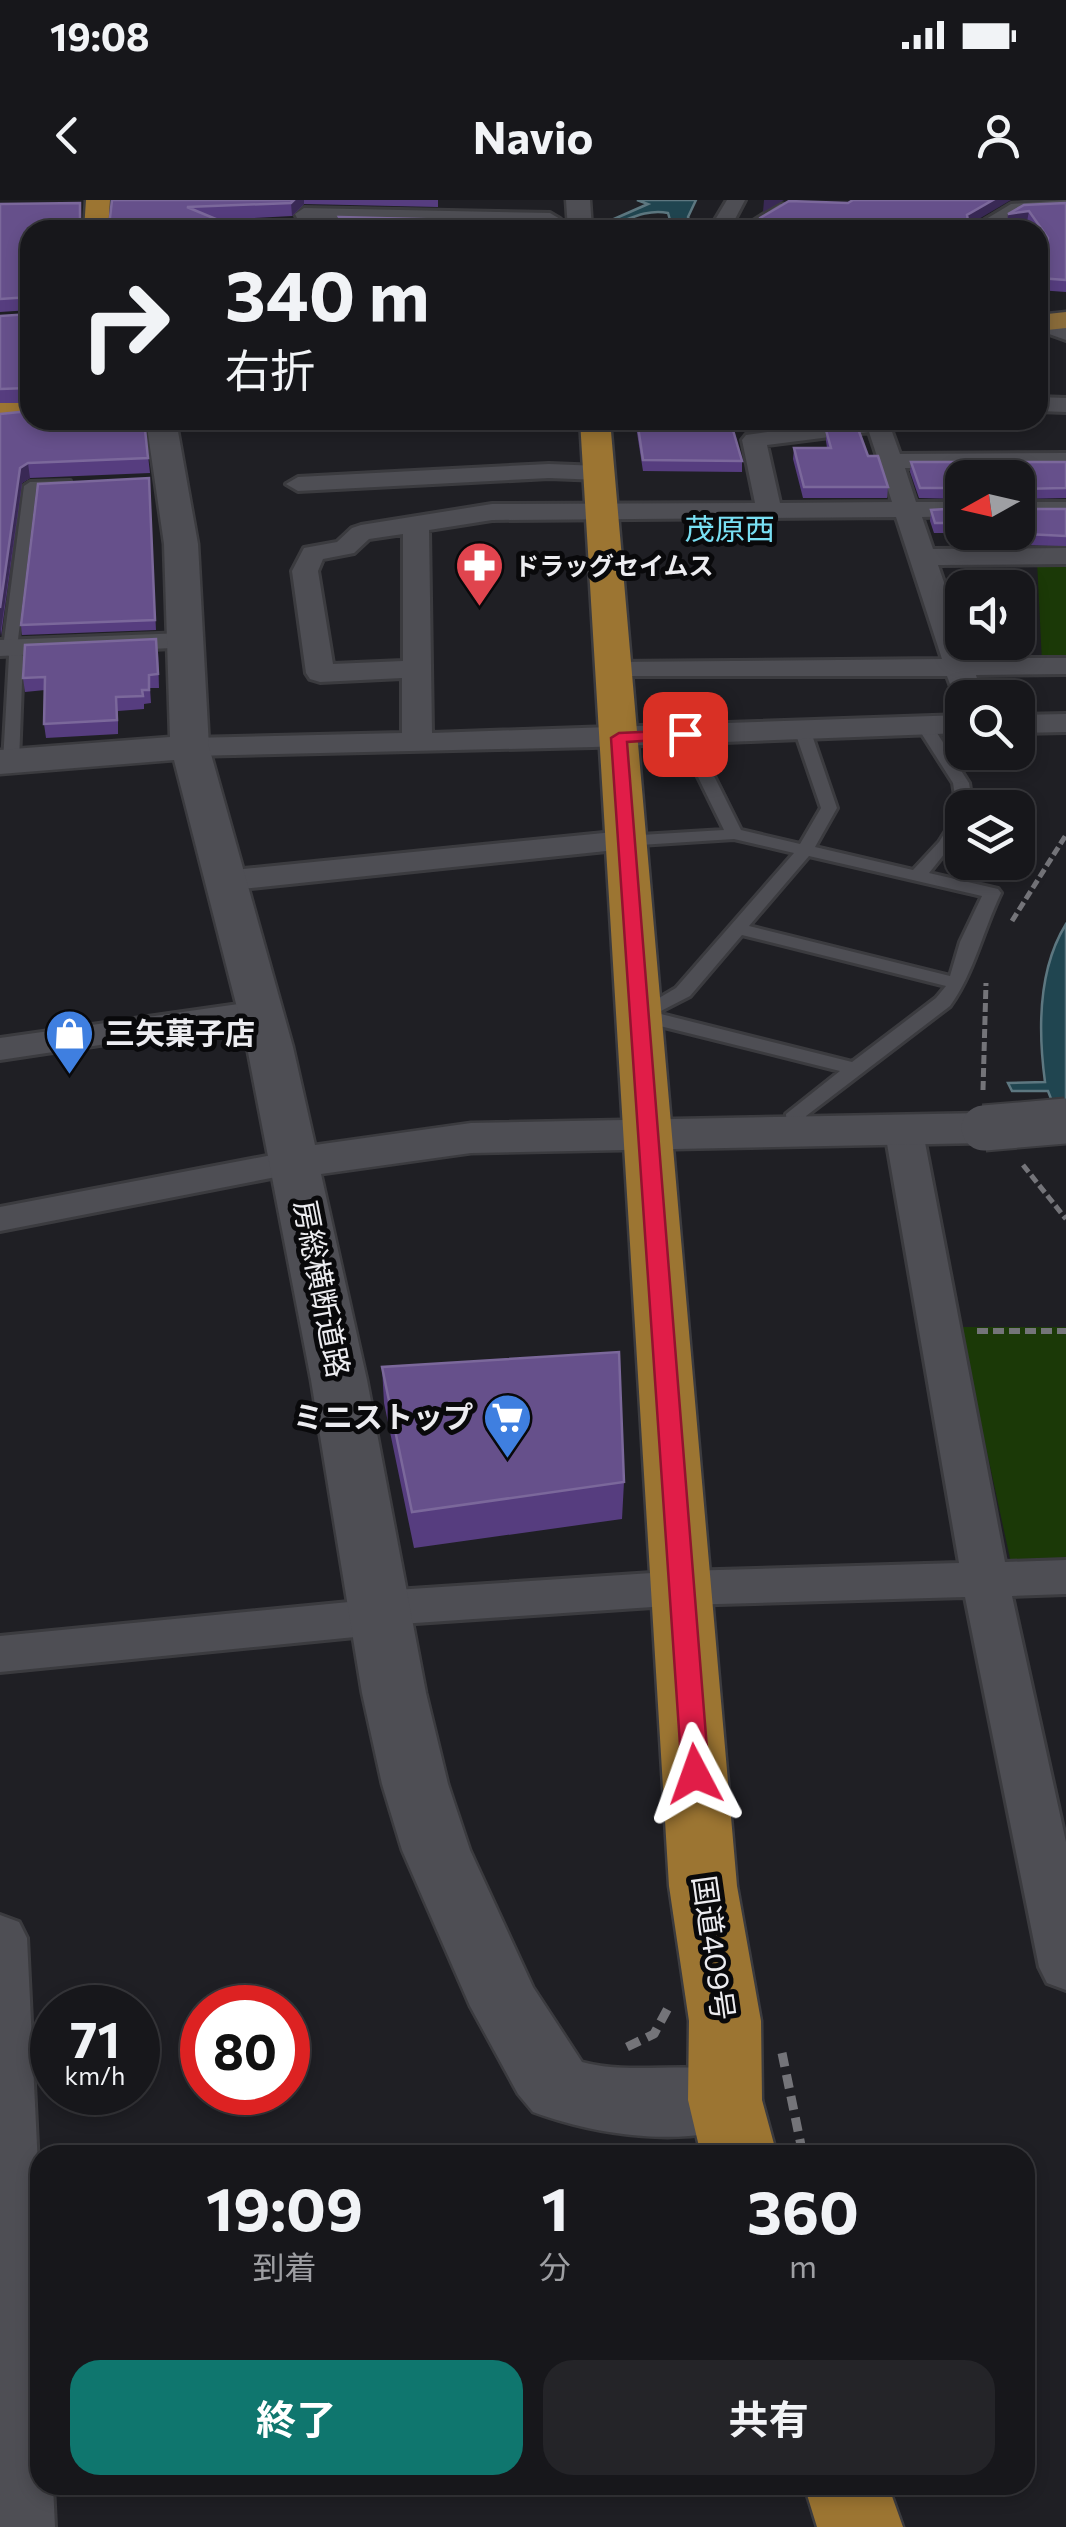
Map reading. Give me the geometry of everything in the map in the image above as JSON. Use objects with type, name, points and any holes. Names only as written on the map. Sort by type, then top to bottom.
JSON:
[{"type":"highway","name":"国道409号","points":[[596,430],[703,1886],[724,2021],[732,2128]]},
{"type":"highway","points":[[849,2495],[860,2527]]},
{"type":"street","points":[[992,220],[1014,204],[1066,206]]},
{"type":"street","points":[[71,206],[97,212]]},
{"type":"street","points":[[303,215],[514,208],[550,219]]},
{"type":"street","name":"房総横断道路","points":[[162,430],[184,641],[190,747],[270,1047],[335,1361],[394,1693],[415,1784],[436,1850],[506,2006],[544,2071],[559,2088],[732,2128]]},
{"type":"street","points":[[770,510],[754,440],[823,430]]},
{"type":"street","points":[[887,430],[892,461],[963,680]]},
{"type":"street","points":[[892,461],[1066,460]]},
{"type":"street","points":[[298,484],[549,470],[600,492]]},
{"type":"street","points":[[416,668],[320,673],[305,571],[313,553],[345,548],[361,533],[600,492],[770,510],[945,509]]},
{"type":"street","points":[[1035,509],[1066,509]]},
{"type":"street","points":[[416,526],[417,742]]},
{"type":"street","points":[[923,557],[1066,556]]},
{"type":"street","points":[[5,648],[184,641]]},
{"type":"street","points":[[614,670],[1066,666]]},
{"type":"street","points":[[1035,724],[1066,723]]},
{"type":"street","points":[[6,762],[190,747],[619,738],[945,724]]},
{"type":"street","points":[[224,881],[624,841]]},
{"type":"street","points":[[0,1049],[260,1012]]},
{"type":"street","points":[[0,1219],[293,1163],[471,1138],[904,1132],[983,1112],[1066,1121]]},
{"type":"street","points":[[904,1132],[985,1580],[1066,1967]]},
{"type":"street","points":[[0,1654],[355,1620],[380,1608],[682,1588],[1066,1577]]},
{"type":"street","points":[[0,1938],[22,2527]]},
{"type":"lane","points":[[761,220],[782,207],[798,205]]},
{"type":"lane","points":[[6,762],[16,656],[5,648],[30,486],[86,483]]},
{"type":"lane","points":[[924,725],[962,790]]},
{"type":"lane","points":[[639,1015],[683,992],[806,850],[830,808],[802,730]]},
{"type":"lane","points":[[685,734],[734,834]]},
{"type":"lane","points":[[624,841],[734,834],[992,893],[969,942],[957,983],[943,1002],[796,1114],[796,1134]]},
{"type":"lane","points":[[916,876],[945,846]]},
{"type":"lane","points":[[736,928],[957,983]]},
{"type":"lane","points":[[639,1015],[856,1068]]},
{"type":"path","points":[[1006,932],[1066,834]]},
{"type":"path","points":[[983,1112],[987,979]]},
{"type":"path","points":[[1020,1162],[1066,1219]]},
{"type":"path","points":[[937,1331],[1066,1331]]},
{"type":"green space","points":[[1037,561],[1066,561],[1066,662],[1042,662]]},
{"type":"green space","points":[[960,1327],[1066,1327],[1066,1561],[1011,1563]]},
{"type":"water","points":[[637,200],[696,200],[689,220],[670,220],[668,213],[657,212],[612,220],[648,204]]},
{"type":"water","points":[[1066,924],[1066,1137],[1048,1091],[1012,1091],[1008,1083],[1045,1082],[1042,1000],[1050,960]]},
{"type":"building","points":[[112,200],[294,200],[187,207],[218,220],[110,218]]},
{"type":"building","points":[[993,200],[967,215],[968,220],[760,220],[789,201]]},
{"type":"building","points":[[80,203],[80,220],[20,220],[20,298],[0,299],[0,204]]},
{"type":"building","points":[[1066,203],[1066,280],[1048,279],[1048,220],[1035,220],[1029,211],[1008,214],[1024,205]]},
{"type":"building","points":[[339,217],[456,220],[341,220]]},
{"type":"building","points":[[20,315],[20,388],[0,389],[0,316]]},
{"type":"building","points":[[20,412],[20,430],[145,430],[148,458],[28,463],[20,468],[0,608],[0,414]]},
{"type":"building","points":[[638,430],[733,430],[742,461],[643,460]]},
{"type":"building","points":[[826,430],[858,430],[868,456],[878,456],[888,487],[804,487],[794,448],[831,448]]},
{"type":"building","points":[[911,462],[945,462],[945,488],[920,488]]},
{"type":"building","points":[[1035,462],[1066,462],[1066,488],[1035,489]]},
{"type":"building","points":[[149,478],[155,620],[21,625],[38,484]]},
{"type":"building","points":[[945,509],[945,523],[935,523],[931,510]]},
{"type":"building","points":[[1035,509],[1066,509],[1066,536],[1035,534]]},
{"type":"building","points":[[156,639],[158,674],[149,675],[149,690],[142,690],[143,696],[116,697],[117,720],[44,724],[45,677],[23,678],[25,645]]},
{"type":"building","name":"ミニストップ","points":[[619,1352],[624,1482],[412,1512],[382,1367]]},
{"type":"place","name":"ドラッグセイムス","points":[[479,608]]},
{"type":"place","name":"三矢菓子店","points":[[70,1076]]},
{"type":"place","name":"ミニストップ","points":[[508,1460]]},
{"type":"district","name":"茂原西","points":[[730,530]]},
{"type":"route","points":[[685,734],[619,738],[695,1774]]}]
